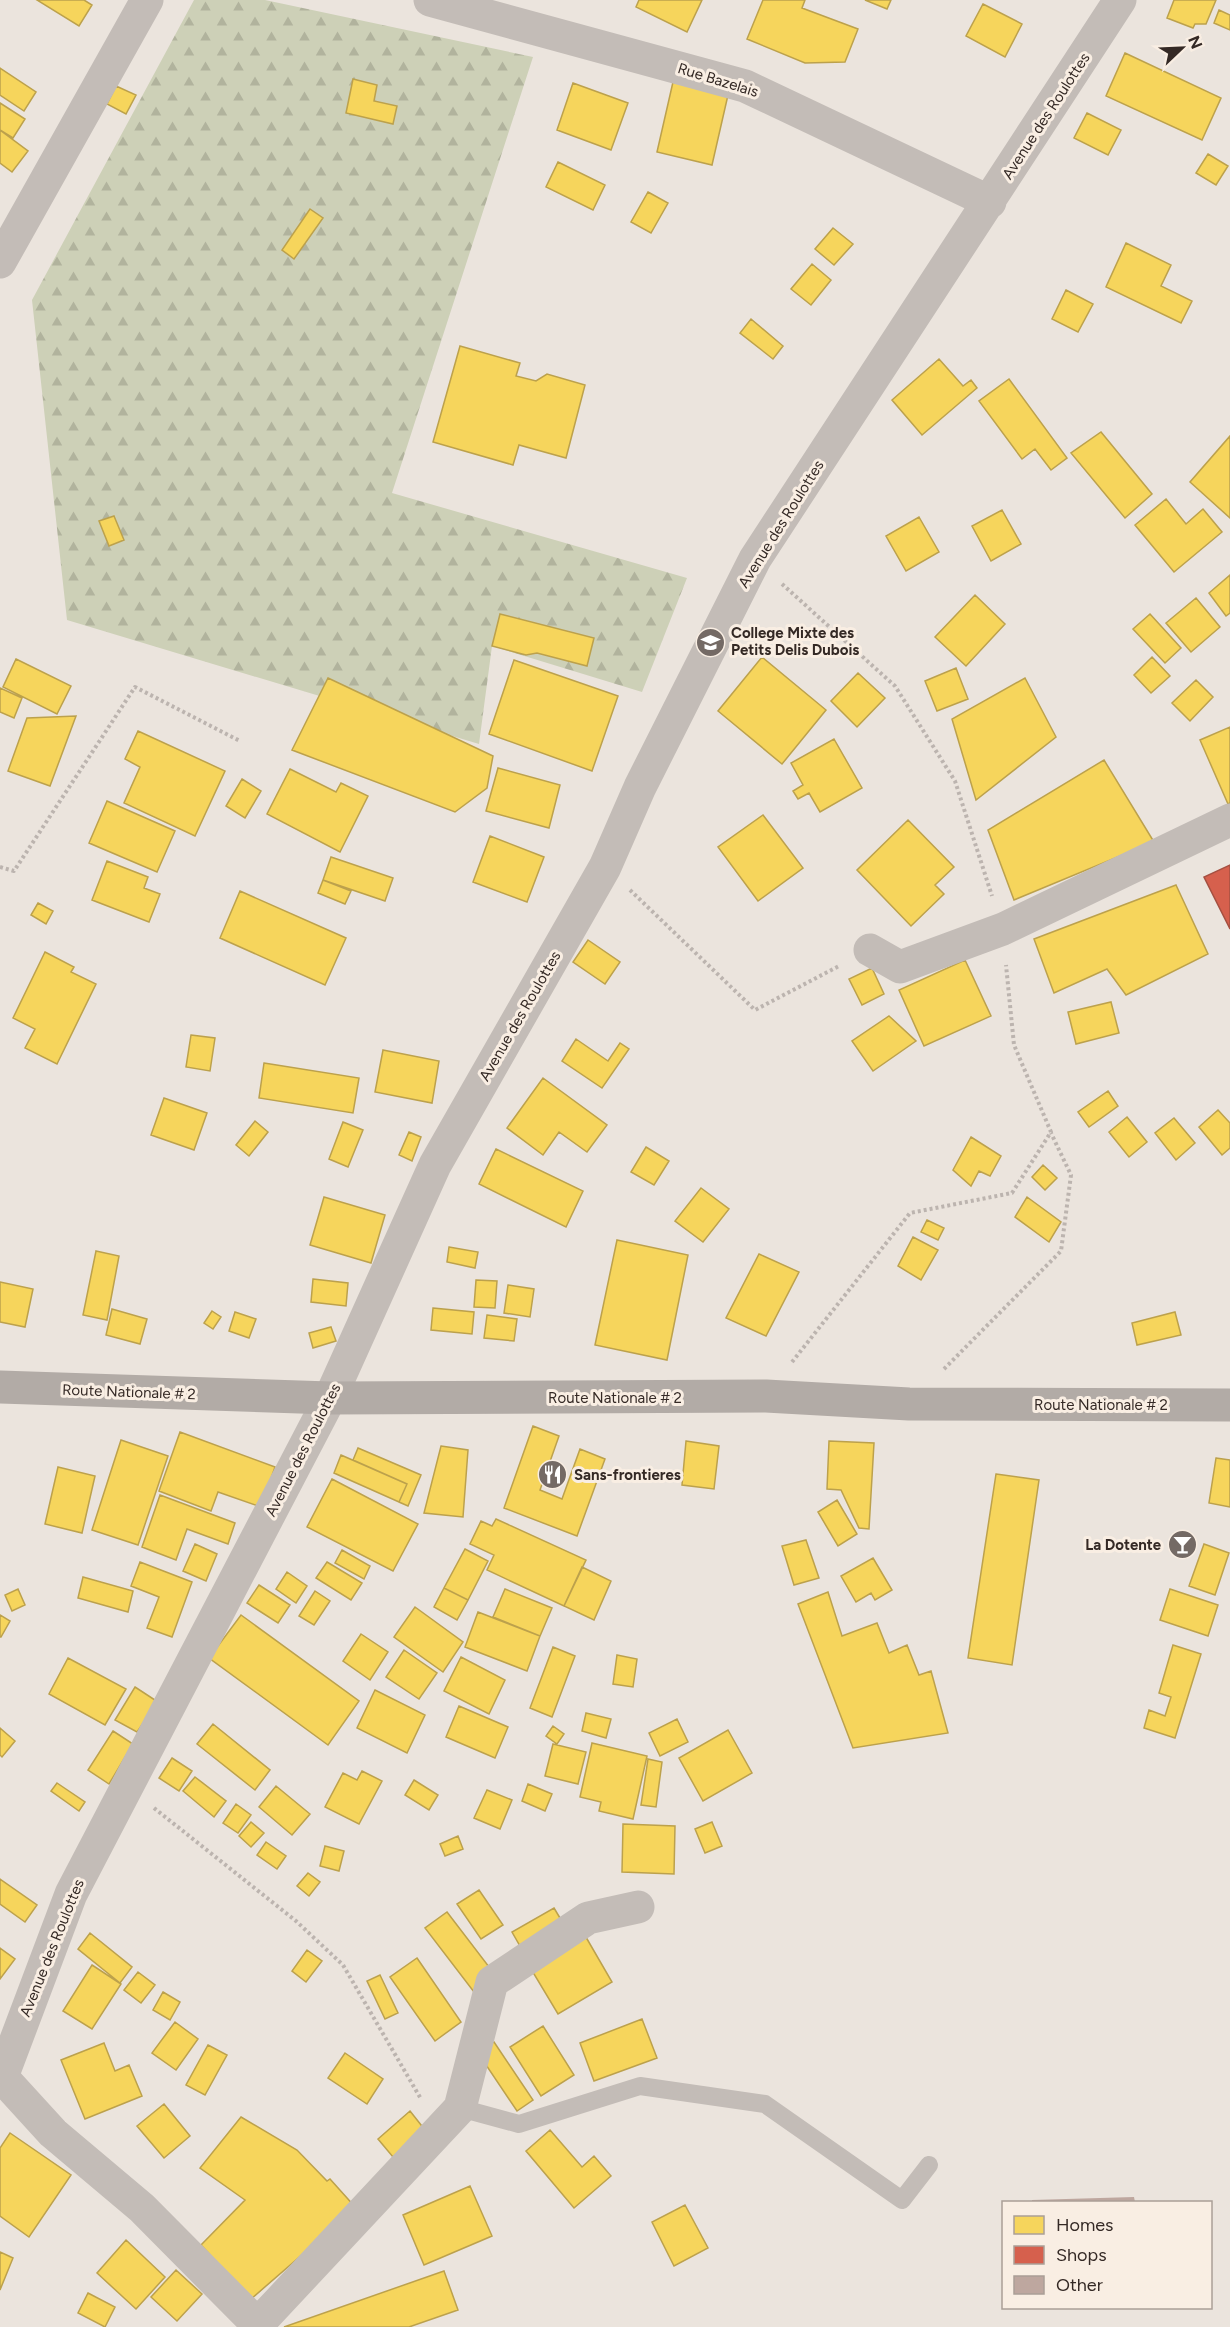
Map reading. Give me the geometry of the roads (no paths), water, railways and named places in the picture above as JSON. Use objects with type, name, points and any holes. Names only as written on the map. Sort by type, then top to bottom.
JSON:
[{"type":"main road","name":"Route Nationale # 2","points":[[0,1387],[330,1398],[766,1396],[909,1404],[1230,1405]]},
{"type":"street","points":[[0,262],[147,0]]},
{"type":"street","name":"Rue Bazelais","points":[[430,0],[745,86],[990,202]]},
{"type":"street","name":"Avenue des Roulottes","points":[[1,2076],[71,1894],[330,1398],[435,1166],[605,867],[640,787],[755,559],[1120,0]]},
{"type":"street","points":[[870,950],[900,967],[1003,929],[1230,820]]},
{"type":"street","points":[[1,2076],[53,2133],[142,2208],[259,2325],[451,2118],[492,1982],[588,1918],[638,1907]]},
{"type":"lane","points":[[451,2118],[519,2124],[640,2086],[765,2104],[902,2200],[928,2166]]},
{"type":"place","name":"College Mixte des Petits Delis Dubois","points":[[710,642]]},
{"type":"place","name":"Sans-frontieres","points":[[553,1475]]},
{"type":"place","name":"La Dotente","points":[[1182,1545]]}]
